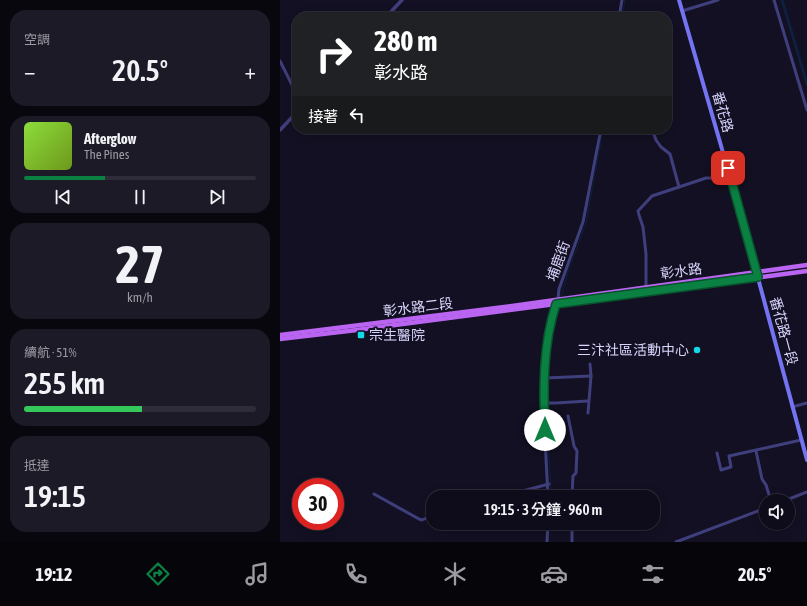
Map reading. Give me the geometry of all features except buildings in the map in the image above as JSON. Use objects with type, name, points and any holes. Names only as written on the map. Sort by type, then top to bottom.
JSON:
[{"type":"main road","name":"番花路","points":[[679,0],[758,277]]},
{"type":"main road","name":"彰水路","points":[[557,301],[807,265]]},
{"type":"main road","name":"彰水路","points":[[557,301],[807,271]]},
{"type":"main road","name":"番花路一段","points":[[758,277],[807,460]]},
{"type":"main road","name":"彰水路二段","points":[[280,339],[557,301]]},
{"type":"main road","name":"彰水路二段","points":[[280,335],[357,328]]},
{"type":"street","points":[[391,12],[402,0]]},
{"type":"street","points":[[620,12],[622,0]]},
{"type":"street","points":[[682,11],[718,0]]},
{"type":"street","points":[[774,0],[807,110]]},
{"type":"street","points":[[280,61],[292,85]]},
{"type":"street","points":[[280,130],[292,117]]},
{"type":"street","name":"埔鹿街","points":[[549,490],[545,442],[545,378],[548,338],[551,319],[559,289],[583,222],[600,134]]},
{"type":"street","points":[[654,134],[660,147],[670,154],[679,187]]},
{"type":"street","points":[[646,287],[646,254],[643,227],[638,211],[652,196],[706,178],[732,182]]},
{"type":"street","points":[[588,413],[591,376],[590,364]]},
{"type":"street","points":[[545,378],[591,376]]},
{"type":"street","points":[[545,403],[556,404],[588,401]]},
{"type":"street","points":[[792,407],[807,403]]},
{"type":"street","points":[[568,416],[574,446],[577,451],[576,473],[574,476],[573,490]]},
{"type":"street","points":[[717,453],[721,470],[732,467],[729,456],[801,440]]},
{"type":"street","points":[[756,451],[762,479],[766,485],[768,494]]},
{"type":"street","points":[[526,490],[549,484]]},
{"type":"street","points":[[795,497],[807,492]]},
{"type":"street","points":[[374,494],[419,519],[422,520],[426,518]]},
{"type":"street","points":[[676,542],[759,511]]},
{"type":"street","points":[[547,542],[548,530]]},
{"type":"street","points":[[572,530],[572,542]]},
{"type":"waterway","points":[[623,12],[625,0]]},
{"type":"waterway","points":[[782,0],[807,84]]},
{"type":"waterway","points":[[561,297],[567,275],[586,223],[602,134]]},
{"type":"waterway","points":[[548,401],[551,341],[558,306]]},
{"type":"waterway","points":[[548,404],[551,490]]},
{"type":"place","name":"宗生醫院","points":[[361,335]]},
{"type":"place","name":"三汴社區活動中心","points":[[697,350]]},
{"type":"route","points":[[545,430],[545,362],[551,319],[556,304],[758,277],[728,168]]}]
